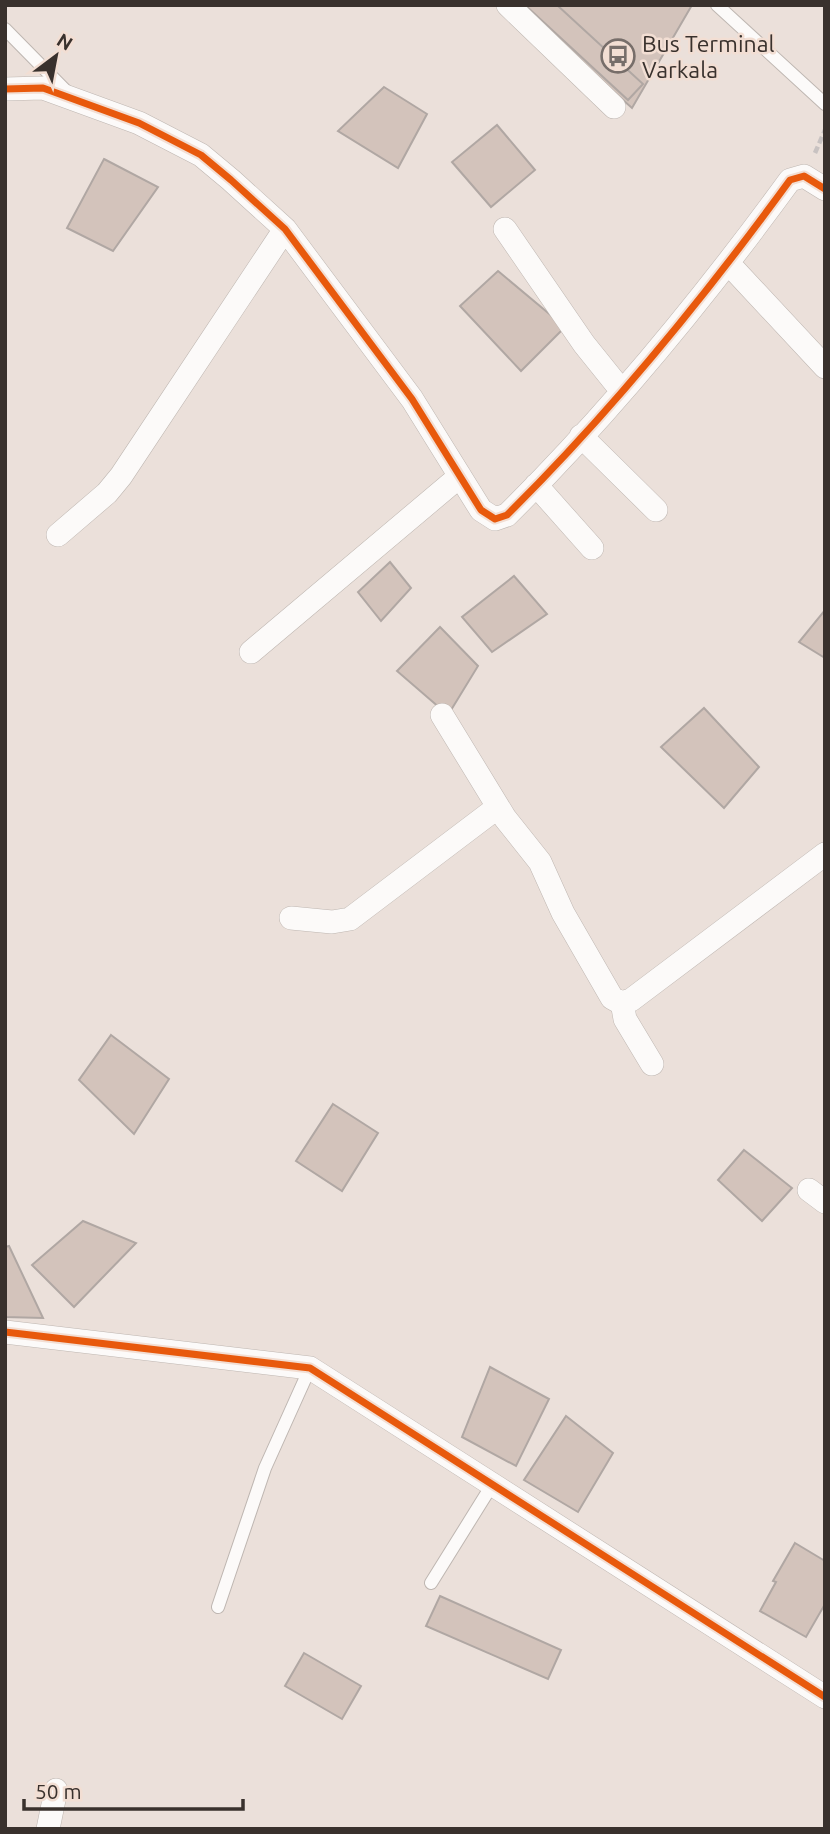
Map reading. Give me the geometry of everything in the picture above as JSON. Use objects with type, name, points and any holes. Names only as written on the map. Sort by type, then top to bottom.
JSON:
[{"type":"street","points":[[508,5],[614,107]]},
{"type":"street","points":[[6,89],[32,86],[139,123],[201,155],[285,229],[412,398],[481,510],[495,519],[507,515],[581,436],[729,264],[790,180],[804,176],[825,189]]},
{"type":"street","points":[[58,535],[107,493],[121,476],[285,229]]},
{"type":"street","points":[[505,229],[584,344],[621,390]]},
{"type":"street","points":[[729,264],[825,368]]},
{"type":"street","points":[[581,436],[656,510]]},
{"type":"street","points":[[251,652],[460,477]]},
{"type":"street","points":[[536,485],[593,548]]},
{"type":"street","points":[[442,715],[498,807],[540,862],[563,913],[611,998],[622,1002],[631,1000],[715,940],[825,854]]},
{"type":"street","points":[[291,918],[332,922],[349,919],[498,807]]},
{"type":"street","points":[[622,1002],[626,1023],[652,1065]]},
{"type":"street","points":[[5,1332],[310,1368],[825,1697]]},
{"type":"street","points":[[48,1829],[56,1790]]},
{"type":"lane","points":[[717,5],[825,104]]},
{"type":"lane","points":[[5,29],[76,101]]},
{"type":"lane","points":[[218,1607],[265,1468],[310,1368]]},
{"type":"lane","points":[[431,1583],[492,1485]]},
{"type":"building","name":"Bus Terminal Varkala","points":[[516,5],[692,5],[632,108]]},
{"type":"building","points":[[525,5],[557,5],[643,84],[628,100]]},
{"type":"building","points":[[384,87],[427,114],[398,168],[338,131]]},
{"type":"building","points":[[497,125],[535,170],[491,207],[452,162]]},
{"type":"building","points":[[104,159],[158,187],[113,251],[67,228]]},
{"type":"building","points":[[498,271],[565,327],[521,371],[460,306]]},
{"type":"building","points":[[390,562],[411,588],[381,621],[358,592]]},
{"type":"building","points":[[514,576],[547,614],[492,652],[462,617]]},
{"type":"building","points":[[825,610],[825,658],[799,642]]},
{"type":"building","points":[[440,627],[478,666],[448,715],[397,671]]},
{"type":"building","points":[[704,708],[759,767],[724,808],[661,747]]},
{"type":"building","points":[[111,1035],[169,1079],[134,1134],[79,1080]]},
{"type":"building","points":[[333,1104],[378,1133],[342,1191],[296,1161]]},
{"type":"building","points":[[744,1150],[792,1188],[762,1221],[718,1180]]},
{"type":"building","points":[[83,1221],[136,1243],[74,1307],[32,1265]]},
{"type":"building","points":[[9,1246],[43,1318],[5,1317],[5,1247]]},
{"type":"building","points":[[490,1367],[549,1399],[516,1466],[462,1437]]},
{"type":"building","points":[[566,1416],[613,1453],[578,1512],[524,1480]]},
{"type":"building","points":[[795,1543],[825,1561],[825,1604],[806,1637],[760,1611],[776,1582],[773,1581]]},
{"type":"building","points":[[440,1596],[561,1650],[548,1679],[426,1626]]},
{"type":"building","points":[[304,1653],[361,1686],[342,1719],[285,1686]]},
{"type":"cycle path","points":[[5,89],[43,88],[139,123],[201,155],[231,180],[285,229],[412,399],[481,510],[495,519],[507,515],[545,476],[655,354],[790,180],[804,176],[825,189]]},
{"type":"cycle path","points":[[5,1332],[310,1368],[825,1697]]},
{"type":"place","name":"Bus Terminal Varkala","points":[[618,56]]}]
